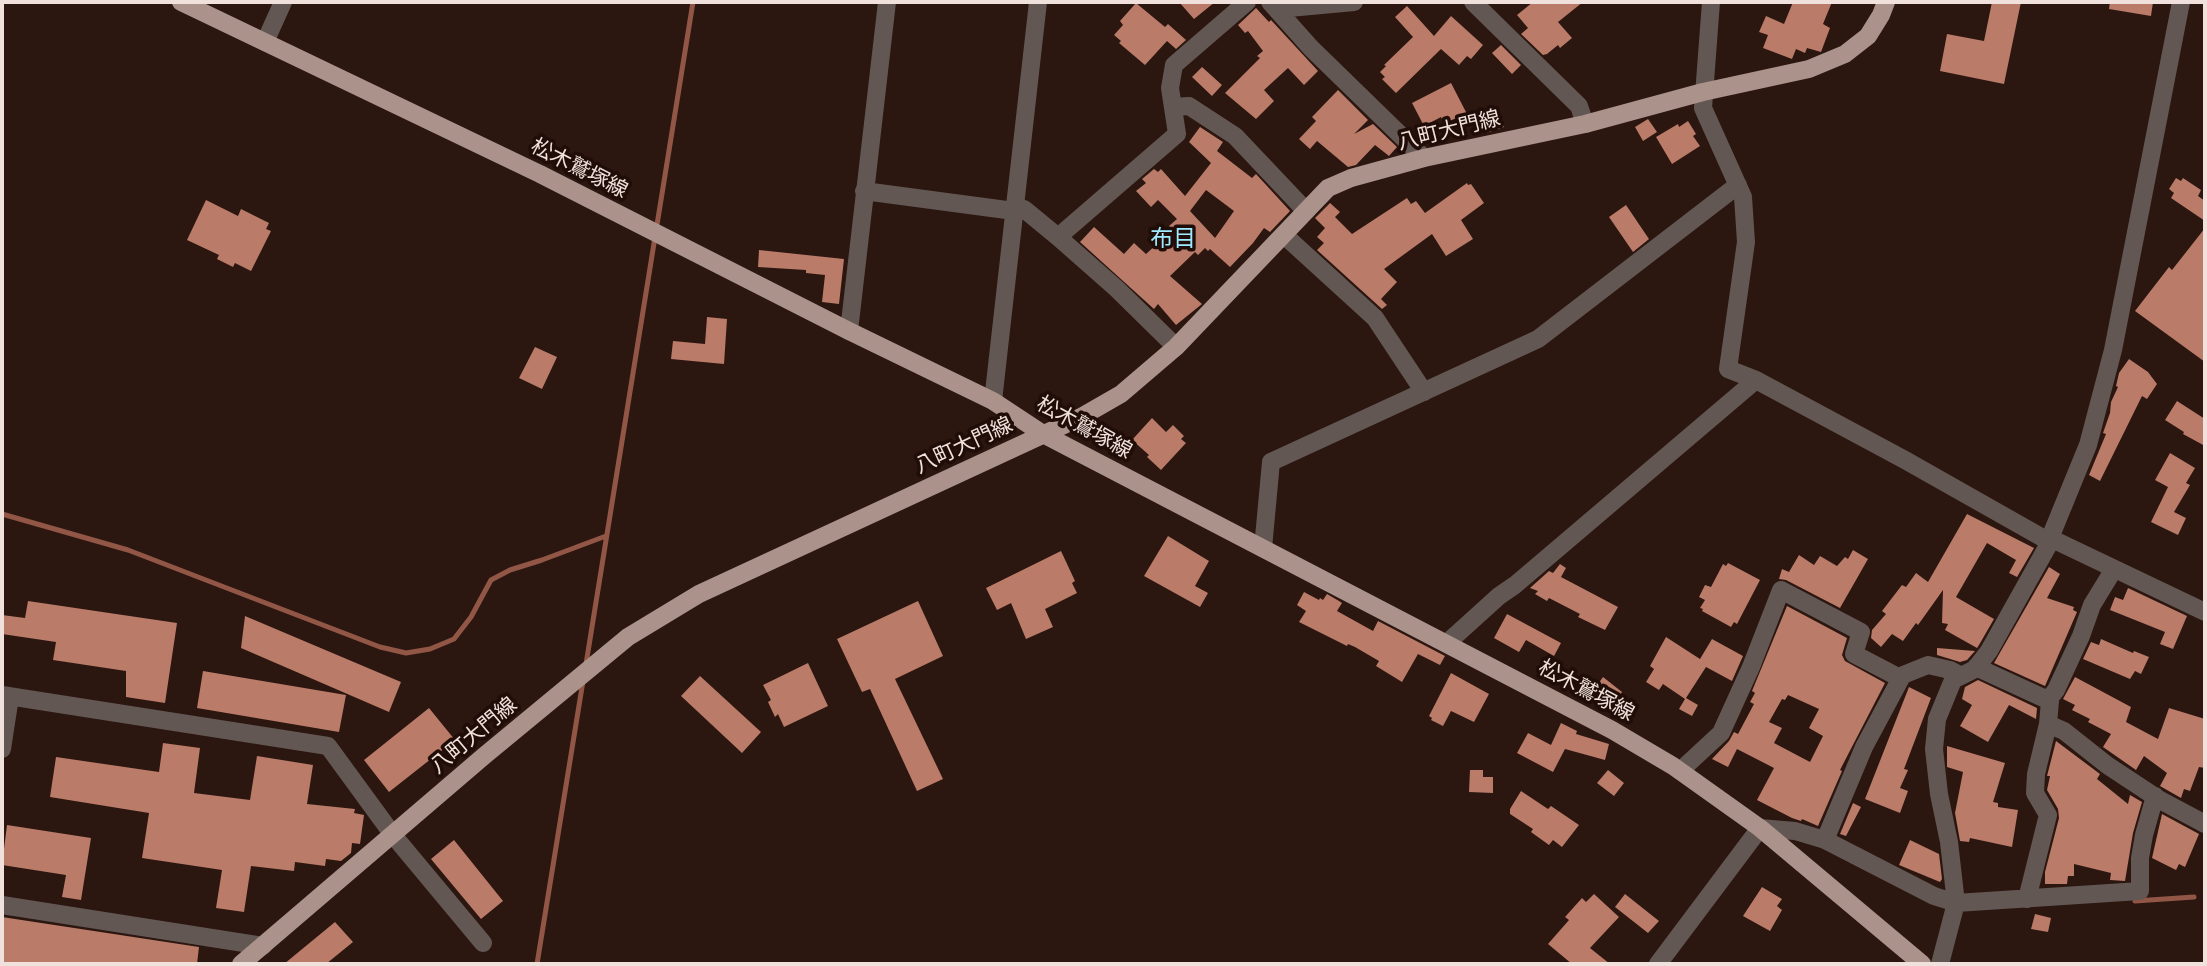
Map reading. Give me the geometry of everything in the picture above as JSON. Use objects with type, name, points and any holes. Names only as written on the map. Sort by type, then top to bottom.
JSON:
[{"type":"main road","name":"松木鷲塚線","points":[[181,2],[627,218],[993,401],[1042,435],[1612,730],[1680,771],[1760,828],[1922,964]]},
{"type":"main road","name":"八町大門線","points":[[241,964],[628,637],[699,594],[1081,418],[1121,394],[1175,347],[1328,188],[1351,178],[1424,158],[1585,124],[1703,92],[1809,69],[1845,54],[1868,36],[1886,2]]},
{"type":"street","points":[[265,42],[283,2]]},
{"type":"street","points":[[849,331],[887,2]]},
{"type":"street","points":[[993,401],[1038,2]]},
{"type":"street","points":[[1058,237],[1177,134],[1170,88],[1174,65],[1247,2]]},
{"type":"street","points":[[1274,5],[1354,2]]},
{"type":"street","points":[[1472,2],[1578,106],[1585,124]]},
{"type":"street","points":[[1711,2],[1703,108],[1743,197],[1746,242],[1728,369],[1756,380],[2050,540],[2205,612]]},
{"type":"street","points":[[1940,964],[1956,903],[1934,749],[1937,719],[1953,680],[1969,672],[1989,652],[2050,540],[2088,445],[2113,349],[2181,2]]},
{"type":"street","points":[[1274,5],[1311,48],[1424,158]]},
{"type":"street","points":[[1173,107],[1188,106],[1235,136],[1307,211]]},
{"type":"street","points":[[1263,548],[1271,462],[1538,339],[1738,185]]},
{"type":"street","points":[[864,191],[1024,209],[1117,289],[1175,347]]},
{"type":"street","points":[[1284,235],[1375,318],[1424,392]]},
{"type":"street","points":[[1447,643],[1756,380]]},
{"type":"street","points":[[2048,700],[2056,690],[2092,605],[2114,569]]},
{"type":"street","points":[[1680,771],[1721,733],[1751,667],[1780,590],[1861,632],[1854,654],[1898,677],[1928,665],[1969,672],[2048,700]]},
{"type":"street","points":[[1825,840],[1864,747],[1902,676]]},
{"type":"street","points":[[2,750],[6,696],[328,746],[393,835],[483,943]]},
{"type":"street","points":[[2027,899],[2048,815],[2035,793],[2036,774],[2048,724],[2048,700]]},
{"type":"street","points":[[2048,724],[2064,731],[2107,765],[2155,796],[2205,824]]},
{"type":"street","points":[[1658,964],[1760,828],[1796,831],[1825,840],[1934,896],[1956,903],[2140,891],[2140,858],[2155,796]]},
{"type":"street","points":[[2,905],[263,946]]},
{"type":"building","points":[[1179,2],[1215,2],[1194,19]]},
{"type":"building","points":[[1533,2],[1583,2],[1558,22],[1572,38],[1560,48],[1558,45],[1543,55],[1521,34],[1528,28],[1517,15]]},
{"type":"building","points":[[1793,2],[1832,2],[1823,24],[1830,28],[1821,52],[1807,48],[1805,53],[1796,49],[1792,59],[1763,48],[1768,35],[1759,32],[1766,16],[1784,24]]},
{"type":"building","points":[[1992,2],[2021,2],[2004,84],[1940,71],[1947,34],[1984,41]]},
{"type":"building","points":[[2110,2],[2153,2],[2151,16],[2109,9]]},
{"type":"building","points":[[1136,3],[1165,27],[1168,24],[1186,40],[1176,49],[1167,41],[1145,65],[1119,43],[1121,41],[1114,35],[1123,25],[1120,21]]},
{"type":"building","points":[[1407,6],[1434,36],[1451,16],[1483,45],[1471,59],[1467,56],[1459,65],[1441,49],[1396,93],[1382,79],[1385,77],[1380,72],[1413,37],[1395,17]]},
{"type":"building","points":[[1256,8],[1269,22],[1271,20],[1318,71],[1304,85],[1288,68],[1264,90],[1274,101],[1256,119],[1225,93],[1260,58],[1257,56],[1263,51],[1248,31],[1245,33],[1238,25]]},
{"type":"building","points":[[1501,45],[1521,65],[1512,74],[1492,53]]},
{"type":"building","points":[[1202,67],[1222,85],[1212,96],[1192,77]]},
{"type":"building","points":[[1451,83],[1467,114],[1444,123],[1441,117],[1424,126],[1412,103]]},
{"type":"building","points":[[1338,90],[1368,120],[1354,134],[1373,124],[1397,147],[1389,156],[1375,145],[1356,165],[1348,167],[1317,141],[1310,149],[1299,139],[1316,121],[1312,117]]},
{"type":"building","points":[[1496,107],[1504,127],[1486,133],[1478,114]]},
{"type":"building","points":[[1648,119],[1657,132],[1643,141],[1635,127]]},
{"type":"building","points":[[1688,121],[1700,146],[1672,164],[1656,137]]},
{"type":"building","points":[[1200,127],[1223,142],[1217,151],[1252,178],[1256,174],[1290,211],[1270,232],[1264,228],[1230,267],[1210,249],[1208,251],[1205,248],[1198,255],[1195,252],[1170,276],[1202,304],[1176,325],[1158,304],[1154,309],[1080,242],[1094,227],[1124,254],[1134,243],[1146,254],[1172,230],[1169,226],[1177,219],[1158,200],[1151,207],[1136,191],[1146,183],[1142,179],[1154,169],[1158,172],[1161,169],[1185,196],[1211,163],[1189,142]],"holes":[[[1206,190],[1234,211],[1215,238],[1190,211]]]},
{"type":"building","points":[[2176,178],[2181,181],[2183,178],[2201,190],[2198,196],[2205,201],[2205,221],[2171,198],[2174,193],[2169,189]]},
{"type":"building","points":[[1467,183],[1471,184],[1484,203],[1461,220],[1473,239],[1446,256],[1432,234],[1384,269],[1397,282],[1381,299],[1387,305],[1382,309],[1317,250],[1324,243],[1317,237],[1325,228],[1315,218],[1330,203],[1340,212],[1335,217],[1352,234],[1407,198],[1411,204],[1416,201],[1425,213]]},
{"type":"building","points":[[206,200],[238,216],[241,209],[269,223],[266,229],[271,231],[251,271],[235,263],[233,267],[217,259],[219,255],[187,240]]},
{"type":"building","points":[[1626,205],[1649,239],[1633,252],[1609,217]]},
{"type":"building","points":[[2205,228],[2205,362],[2135,311],[2169,267],[2172,270]]},
{"type":"building","points":[[759,250],[844,259],[839,304],[822,302],[825,275],[806,273],[806,270],[758,267]]},
{"type":"building","points":[[707,317],[727,319],[724,364],[671,359],[673,341],[705,344]]},
{"type":"building","points":[[535,347],[557,357],[542,389],[519,378]]},
{"type":"building","points":[[2129,359],[2148,372],[2157,384],[2147,399],[2142,396],[2100,481],[2089,475],[2106,434],[2103,433],[2118,387],[2119,373]]},
{"type":"building","points":[[2177,401],[2205,419],[2205,446],[2165,420]]},
{"type":"building","points":[[1152,418],[1166,432],[1173,425],[1184,436],[1181,439],[1186,443],[1161,470],[1132,440]]},
{"type":"building","points":[[2170,453],[2195,468],[2186,483],[2190,485],[2174,512],[2186,518],[2178,535],[2151,522],[2168,487],[2155,480]]},
{"type":"building","points":[[1967,514],[2034,548],[2017,577],[2009,573],[2016,560],[1987,543],[1956,597],[1994,619],[1979,645],[1977,648],[1945,630],[1948,624],[1942,623],[1943,590],[1903,641],[1892,634],[1881,647],[1871,638],[1872,630],[1886,614],[1882,611],[1902,585],[1906,587],[1916,573],[1928,582]]},
{"type":"building","points":[[1168,536],[1209,561],[1195,586],[1208,593],[1200,607],[1144,576]]},
{"type":"building","points":[[1853,550],[1868,559],[1840,608],[1786,580],[1779,579],[1782,569],[1789,572],[1799,555],[1814,565],[1820,556],[1837,566],[1845,557],[1848,559]]},
{"type":"building","points":[[1061,551],[1075,581],[1072,583],[1077,593],[1045,609],[1053,627],[1026,639],[1011,603],[997,610],[986,588]]},
{"type":"building","points":[[1728,563],[1760,580],[1737,624],[1734,622],[1731,627],[1702,611],[1700,608],[1705,600],[1699,597],[1705,585],[1711,587],[1723,564],[1726,566]]},
{"type":"building","points":[[1560,564],[1566,568],[1561,577],[1618,607],[1605,630],[1578,617],[1580,614],[1549,598],[1547,601],[1535,594],[1538,591],[1530,588],[1549,571],[1553,573]]},
{"type":"building","points":[[2049,567],[2060,574],[2047,598],[2074,607],[2073,610],[2077,612],[2045,686],[1994,663]]},
{"type":"building","points":[[2128,588],[2187,616],[2173,649],[2160,644],[2165,632],[2110,610],[2115,597],[2123,600]]},
{"type":"building","points":[[1304,592],[1319,600],[1323,600],[1327,594],[1342,603],[1337,611],[1373,631],[1378,621],[1445,656],[1440,665],[1418,654],[1402,682],[1376,666],[1379,661],[1355,647],[1348,644],[1347,646],[1299,622],[1306,611],[1297,605]]},
{"type":"building","points":[[28,601],[177,623],[165,703],[126,697],[126,671],[53,660],[56,642],[2,634],[2,615],[25,618]]},
{"type":"building","points":[[918,601],[943,656],[895,679],[943,779],[917,791],[870,689],[862,692],[837,639]]},
{"type":"building","points":[[1787,606],[1847,638],[1842,655],[1845,661],[1885,683],[1840,770],[1842,771],[1818,826],[1792,818],[1757,800],[1774,768],[1737,749],[1728,767],[1712,759],[1734,732],[1738,734],[1754,704],[1750,702],[1755,693],[1752,691]],"holes":[[[1788,695],[1819,709],[1809,728],[1823,736],[1810,762],[1774,743],[1782,728],[1769,722],[1782,699],[1785,700]]]},
{"type":"building","points":[[1507,614],[1561,643],[1554,656],[1526,640],[1519,652],[1494,638]]},
{"type":"building","points":[[245,616],[401,682],[389,712],[241,648]]},
{"type":"building","points":[[1666,637],[1700,659],[1712,639],[1743,656],[1732,681],[1706,667],[1686,698],[1698,705],[1692,716],[1679,709],[1685,699],[1663,684],[1659,690],[1646,682],[1654,669],[1650,666]]},
{"type":"building","points":[[2101,639],[2149,657],[2141,674],[2135,671],[2130,679],[2083,659],[2091,642],[2099,645]]},
{"type":"building","points":[[1937,648],[1975,651],[1967,660],[1960,662],[1937,655]]},
{"type":"building","points":[[808,663],[828,706],[784,727],[778,714],[775,717],[768,702],[771,700],[763,685]]},
{"type":"building","points":[[203,671],[346,695],[339,732],[197,708]]},
{"type":"building","points":[[1451,673],[1489,694],[1474,722],[1451,711],[1443,726],[1429,716]]},
{"type":"building","points":[[700,676],[761,732],[742,753],[681,696]]},
{"type":"building","points":[[1603,677],[1622,692],[1611,709],[1591,694]]},
{"type":"building","points":[[2075,677],[2131,707],[2126,722],[2158,739],[2169,708],[2205,719],[2205,768],[2199,767],[2190,791],[2184,789],[2181,798],[2160,786],[2167,773],[2144,756],[2136,770],[2103,747],[2111,734],[2088,722],[2090,719],[2072,710],[2075,705],[2063,699]]},
{"type":"building","points":[[1978,680],[2037,708],[2036,719],[2009,705],[1988,742],[1960,726],[1972,705],[1962,699],[1965,687]]},
{"type":"building","points":[[1909,687],[1931,698],[1904,769],[1908,770],[1900,788],[1908,791],[1900,813],[1865,799]]},
{"type":"building","points":[[429,708],[455,740],[389,792],[364,760]]},
{"type":"building","points":[[1561,723],[1577,731],[1576,734],[1609,744],[1605,760],[1565,749],[1553,772],[1517,753],[1528,733],[1551,745]]},
{"type":"building","points":[[2056,741],[2100,774],[2097,779],[2128,804],[2130,795],[2142,802],[2133,833],[2125,881],[2110,880],[2111,873],[2074,864],[2074,876],[2068,876],[2067,884],[2045,884],[2045,872],[2059,818],[2058,809],[2047,790],[2050,776],[2047,776]]},
{"type":"building","points":[[163,743],[200,748],[194,793],[250,800],[257,756],[313,765],[307,804],[355,809],[354,813],[364,815],[360,844],[352,843],[351,853],[341,861],[326,859],[325,866],[295,862],[294,871],[251,866],[244,912],[216,908],[222,870],[142,858],[149,813],[50,797],[56,757],[159,772]]},
{"type":"building","points":[[1947,746],[2005,763],[1993,802],[1998,803],[1998,807],[2018,810],[2012,847],[1970,838],[1969,842],[1960,841],[1955,813],[1963,772],[1947,767]]},
{"type":"building","points":[[1470,770],[1483,770],[1483,777],[1493,777],[1493,793],[1469,792]]},
{"type":"building","points":[[1608,770],[1624,783],[1614,796],[1597,783]]},
{"type":"building","points":[[1521,791],[1548,809],[1551,806],[1579,825],[1562,847],[1553,840],[1549,845],[1531,832],[1533,829],[1510,814],[1510,809]]},
{"type":"building","points":[[1853,803],[1861,807],[1846,836],[1840,834]]},
{"type":"building","points":[[2162,814],[2199,834],[2185,867],[2179,864],[2176,870],[2152,858]]},
{"type":"building","points":[[7,825],[91,838],[81,900],[62,897],[66,875],[2,865]]},
{"type":"building","points":[[454,840],[503,901],[481,919],[431,859]]},
{"type":"building","points":[[1910,840],[1939,854],[1942,879],[1940,882],[1899,865]]},
{"type":"building","points":[[1762,887],[1782,899],[1777,906],[1782,910],[1770,931],[1743,916]]},
{"type":"building","points":[[1594,894],[1619,917],[1590,948],[1610,964],[1572,964],[1548,944],[1569,920],[1565,917],[1582,898],[1586,902]]},
{"type":"building","points":[[1625,894],[1659,921],[1648,933],[1615,907]]},
{"type":"building","points":[[2035,914],[2051,918],[2048,932],[2031,929]]},
{"type":"building","points":[[2,917],[199,947],[197,964],[2,964]]},
{"type":"building","points":[[335,922],[353,942],[326,964],[284,964]]},
{"type":"waterway","points":[[586,664],[693,2]]},
{"type":"waterway","points":[[2,514],[128,550],[380,647],[406,653],[430,649],[454,639],[471,617],[491,580],[510,570],[606,536]]},
{"type":"waterway","points":[[537,964],[583,681]]},
{"type":"waterway","points":[[2135,901],[2194,897]]},
{"type":"district","name":"布目","points":[[1173,240]]}]
